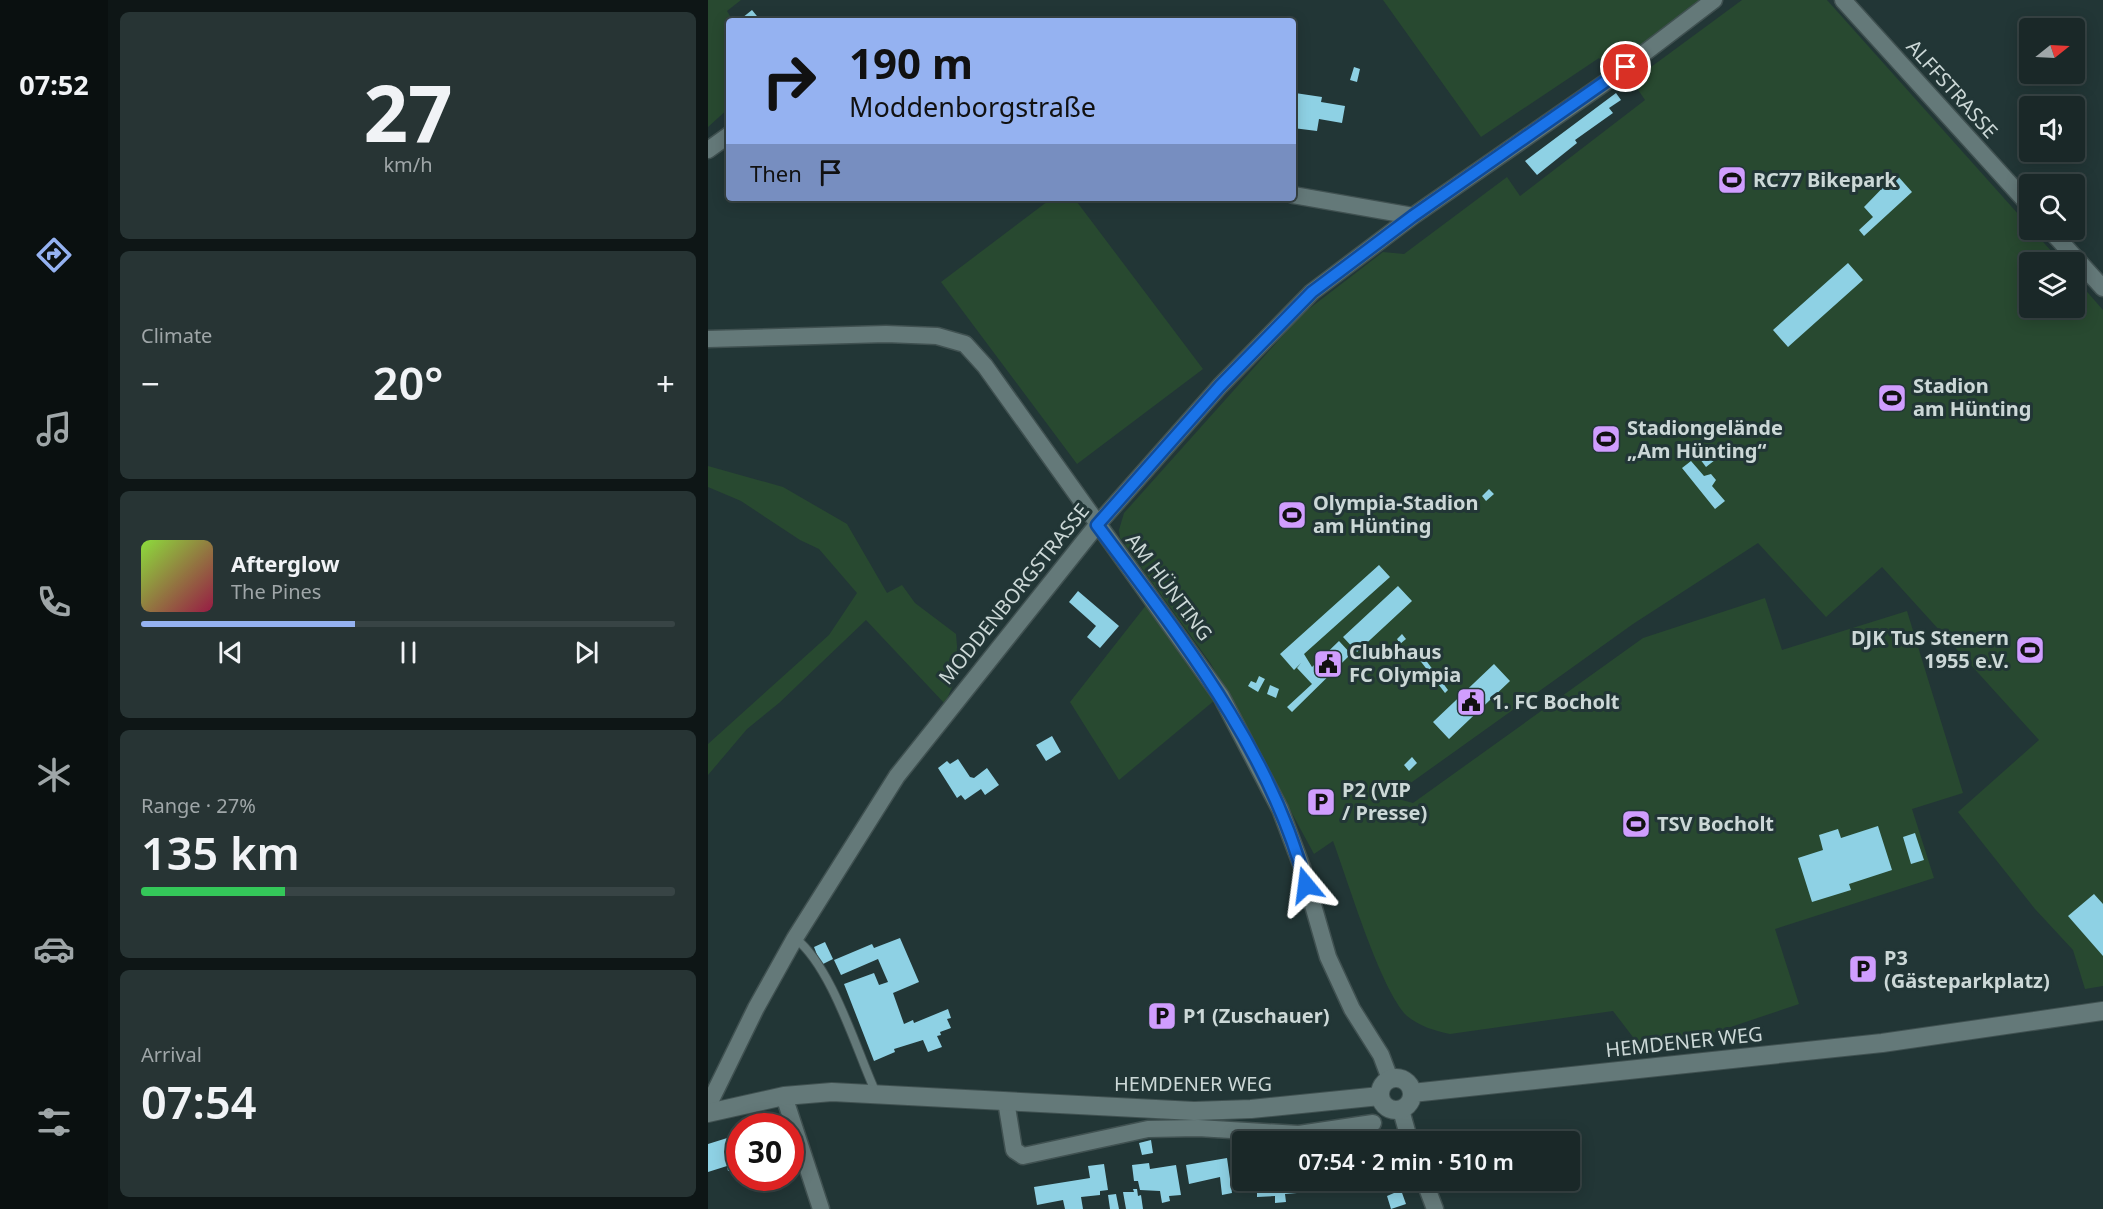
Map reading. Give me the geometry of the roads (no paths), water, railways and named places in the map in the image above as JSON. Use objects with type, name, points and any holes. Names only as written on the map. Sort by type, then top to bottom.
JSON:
[{"type":"street","name":"MODDENBORGSTRASSE","points":[[708,1106],[756,1008],[795,938],[897,776],[1097,525],[1289,312],[1413,216],[1609,80],[1714,0]]},
{"type":"street","name":"ALFFSTRASSE","points":[[1843,0],[2019,194]]},
{"type":"street","points":[[708,150],[726,137]]},
{"type":"street","points":[[1296,196],[1413,216]]},
{"type":"street","points":[[2059,240],[2103,288]]},
{"type":"street","name":"AM HÜNTING","points":[[708,339],[886,334],[937,336],[966,344],[985,366],[1097,525],[1204,668],[1241,733],[1290,832],[1328,957],[1352,1009],[1381,1055],[1390,1079]]},
{"type":"street","name":"HEMDENER WEG","points":[[1961,1030],[2044,1010],[2103,1002]]},
{"type":"street","name":"HEMDENER WEG","points":[[1412,1094],[1871,1044],[2103,1011]]},
{"type":"street","points":[[1390,1079],[1402,1079],[1411,1087],[1412,1094],[1408,1105],[1401,1110],[1387,1108],[1380,1096],[1381,1088],[1390,1079]]},
{"type":"street","name":"HEMDENER WEG","points":[[708,1113],[784,1096],[832,1092],[1194,1111],[1251,1109],[1380,1096]]},
{"type":"street","points":[[784,1096],[821,1209]]},
{"type":"street","points":[[1006,1101],[1014,1150],[1023,1156],[1148,1129],[1190,1128],[1299,1134],[1373,1124]]},
{"type":"street","points":[[1401,1110],[1407,1131]]},
{"type":"street","points":[[1429,1191],[1436,1209]]},
{"type":"lane","points":[[795,938],[812,954],[826,977],[876,1093]]},
{"type":"place","name":"RC77 Bikepark","points":[[1732,180]]},
{"type":"place","name":"Stadion am Hünting","points":[[1892,398]]},
{"type":"place","name":"Stadiongelände „Am Hünting“","points":[[1606,439]]},
{"type":"place","name":"Olympia-Stadion am Hünting","points":[[1292,515]]},
{"type":"place","name":"DJK TuS Stenern 1955 e.V.","points":[[2030,650]]},
{"type":"place","name":"Clubhaus FC Olympia","points":[[1328,664]]},
{"type":"place","name":"1. FC Bocholt","points":[[1471,702]]},
{"type":"place","name":"P2 (VIP / Presse)","points":[[1321,802]]},
{"type":"place","name":"TSV Bocholt","points":[[1636,824]]},
{"type":"place","name":"P3 (Gästeparkplatz)","points":[[1863,969]]},
{"type":"place","name":"P1 (Zuschauer)","points":[[1162,1016]]}]
